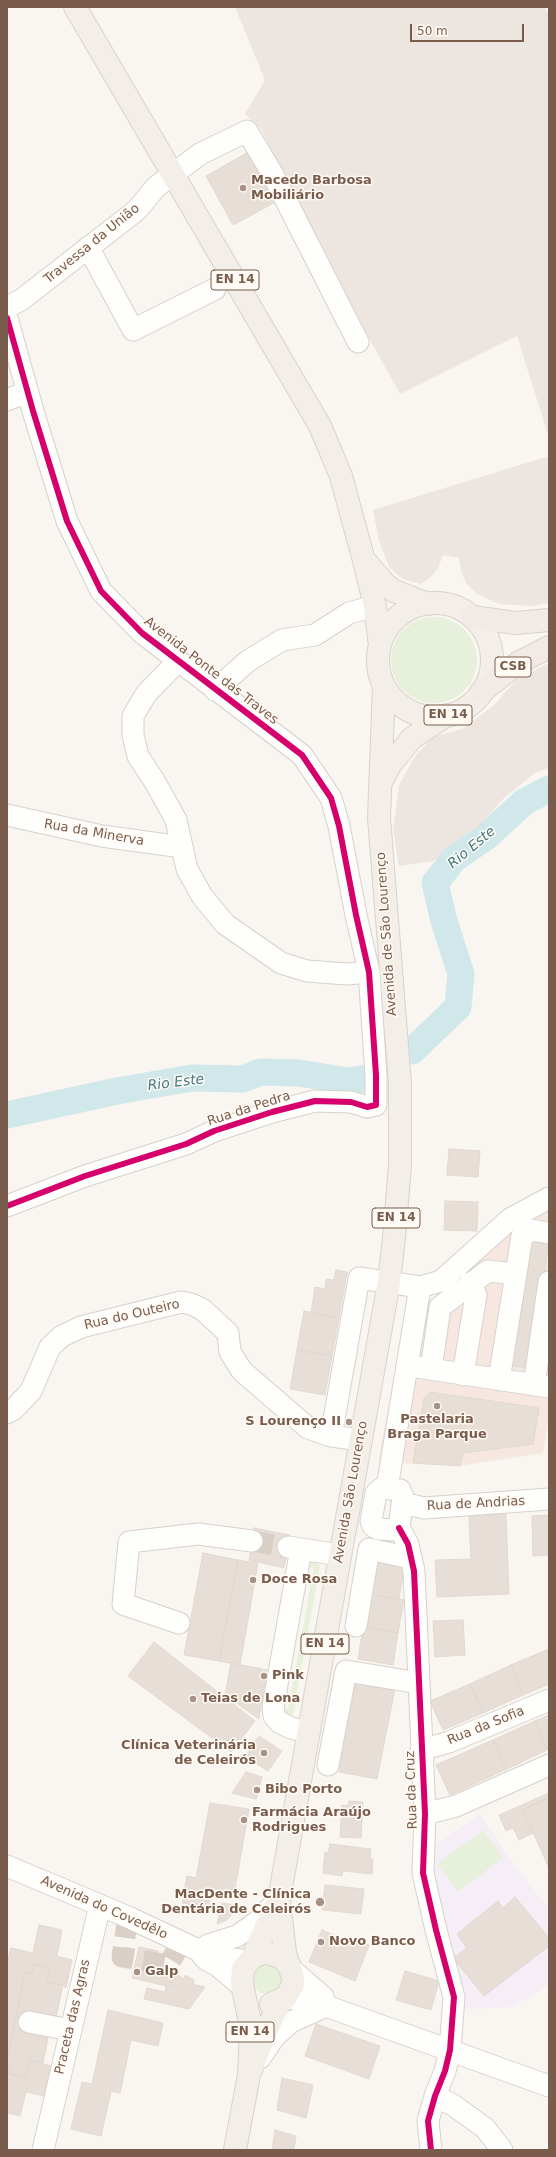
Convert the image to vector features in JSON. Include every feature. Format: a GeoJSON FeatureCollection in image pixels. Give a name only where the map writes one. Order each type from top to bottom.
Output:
{"type":"FeatureCollection","features":[{"type":"Feature","properties":{"kind":"highway"},"geometry":{"type":"LineString","coordinates":[[472,617],[516,623],[549,620]]}},
{"type":"Feature","properties":{"kind":"highway","name":"CSB"},"geometry":{"type":"LineString","coordinates":[[481,692],[518,663],[549,647]]}},
{"type":"Feature","properties":{"kind":"main road","name":"EN 14"},"geometry":{"type":"LineString","coordinates":[[75,7],[173,176]]}},
{"type":"Feature","properties":{"kind":"main road","name":"Avenida de São Lourenço"},"geometry":{"type":"LineString","coordinates":[[173,176],[320,426],[332,451],[341,476],[364,556],[375,606],[380,645],[378,661],[384,686],[379,818],[390,984],[400,1084]]}},
{"type":"Feature","properties":{"kind":"main road","name":"Avenida de São Lourenço"},"geometry":{"type":"LineString","coordinates":[[364,556],[374,572],[394,591],[428,604]]}},
{"type":"Feature","properties":{"kind":"main road","name":"Avenida de São Lourenço"},"geometry":{"type":"LineString","coordinates":[[380,645],[390,625],[399,615],[410,608],[440,603],[457,607],[472,617],[484,630],[490,647],[492,665],[487,682],[481,692],[464,709],[447,715],[412,738],[390,764],[380,784]]}},
{"type":"Feature","properties":{"kind":"main road","name":"Avenida de São Lourenço"},"geometry":{"type":"LineString","coordinates":[[384,686],[400,705],[411,712],[429,716],[447,715]]}},
{"type":"Feature","properties":{"kind":"main road","name":"Avenida São Lourenço"},"geometry":{"type":"LineString","coordinates":[[279,1899],[389,1282],[399,1190],[400,1084]]}},
{"type":"Feature","properties":{"kind":"main road","name":"EN 14"},"geometry":{"type":"LineString","coordinates":[[235,2150],[249,2075],[251,2027],[241,1976],[279,1899]]}},
{"type":"Feature","properties":{"kind":"main road","name":"EN 14"},"geometry":{"type":"LineString","coordinates":[[249,2075],[266,2031],[293,1985],[291,1968],[282,1937],[279,1899]]}},
{"type":"Feature","properties":{"kind":"main road"},"geometry":{"type":"LineString","coordinates":[[250,1960],[260,1954],[276,1954],[291,1968]]}},
{"type":"Feature","properties":{"kind":"main road","name":"EN 14"},"geometry":{"type":"LineString","coordinates":[[243,1989],[249,1998],[263,2004],[271,2004],[285,1998]]}},
{"type":"Feature","properties":{"kind":"street","name":"Travessa da União"},"geometry":{"type":"LineString","coordinates":[[7,307],[21,300],[137,210],[156,187],[173,176],[200,154],[247,131],[272,173],[358,342]]}},
{"type":"Feature","properties":{"kind":"street"},"geometry":{"type":"LineString","coordinates":[[88,247],[133,330],[215,289]]}},
{"type":"Feature","properties":{"kind":"street","name":"Avenida Ponte das Traves"},"geometry":{"type":"LineString","coordinates":[[7,318],[27,392],[67,521],[101,591],[142,633],[302,755],[330,798],[339,826],[356,915],[369,972]]}},
{"type":"Feature","properties":{"kind":"street"},"geometry":{"type":"LineString","coordinates":[[7,400],[27,392]]}},
{"type":"Feature","properties":{"kind":"street"},"geometry":{"type":"LineString","coordinates":[[215,690],[248,661],[282,640],[315,635],[349,613],[375,606]]}},
{"type":"Feature","properties":{"kind":"street"},"geometry":{"type":"LineString","coordinates":[[178,661],[146,694],[133,716],[133,735],[138,756],[155,782],[176,820],[187,869],[202,896],[225,924],[281,963],[307,971],[346,974],[369,972],[390,984]]}},
{"type":"Feature","properties":{"kind":"street","name":"Rua da Minerva"},"geometry":{"type":"LineString","coordinates":[[7,815],[102,836],[182,847]]}},
{"type":"Feature","properties":{"kind":"street","name":"Rua da Pedra"},"geometry":{"type":"LineString","coordinates":[[7,1206],[85,1176],[186,1144],[214,1131],[272,1112],[315,1101],[351,1102],[367,1107],[376,1104],[376,1075],[369,972]]}},
{"type":"Feature","properties":{"kind":"street"},"geometry":{"type":"LineString","coordinates":[[331,1436],[359,1278],[420,1287],[440,1281],[510,1219],[549,1198]]}},
{"type":"Feature","properties":{"kind":"street"},"geometry":{"type":"LineString","coordinates":[[499,1380],[522,1236],[532,1230],[549,1233]]}},
{"type":"Feature","properties":{"kind":"street"},"geometry":{"type":"LineString","coordinates":[[430,1369],[440,1306],[488,1271],[515,1274]]}},
{"type":"Feature","properties":{"kind":"street"},"geometry":{"type":"LineString","coordinates":[[408,1366],[542,1386],[549,1282]]}},
{"type":"Feature","properties":{"kind":"street"},"geometry":{"type":"LineString","coordinates":[[463,1375],[476,1295],[470,1283]]}},
{"type":"Feature","properties":{"kind":"street"},"geometry":{"type":"LineString","coordinates":[[387,1488],[420,1287]]}},
{"type":"Feature","properties":{"kind":"street","name":"Rua do Outeiro"},"geometry":{"type":"LineString","coordinates":[[7,1413],[14,1409],[31,1391],[50,1347],[62,1336],[81,1327],[181,1302],[191,1304],[202,1309],[228,1333],[230,1352],[233,1360],[248,1379],[308,1428],[331,1436],[361,1440]]}},
{"type":"Feature","properties":{"kind":"street"},"geometry":{"type":"LineString","coordinates":[[382,1488],[400,1490],[404,1497],[403,1502],[399,1528],[389,1530],[378,1529],[373,1526],[371,1521],[376,1493],[382,1488]]}},
{"type":"Feature","properties":{"kind":"street","name":"Rua de Andrias"},"geometry":{"type":"LineString","coordinates":[[403,1502],[424,1508],[549,1499]]}},
{"type":"Feature","properties":{"kind":"street"},"geometry":{"type":"LineString","coordinates":[[350,1502],[373,1508]]}},
{"type":"Feature","properties":{"kind":"street","name":"Rua da Cruz"},"geometry":{"type":"LineString","coordinates":[[399,1528],[408,1544],[414,1571],[425,1814],[423,1873],[436,1930],[454,1997],[450,2050],[445,2071],[435,2096],[428,2121],[431,2150]]}},
{"type":"Feature","properties":{"kind":"street"},"geometry":{"type":"LineString","coordinates":[[179,1623],[123,1604],[129,1542],[198,1534],[252,1541]]}},
{"type":"Feature","properties":{"kind":"street"},"geometry":{"type":"LineString","coordinates":[[309,1732],[291,1728],[279,1722],[274,1716],[273,1707],[294,1548],[340,1555]]}},
{"type":"Feature","properties":{"kind":"street"},"geometry":{"type":"LineString","coordinates":[[356,1626],[369,1549],[411,1558]]}},
{"type":"Feature","properties":{"kind":"street"},"geometry":{"type":"LineString","coordinates":[[328,1765],[346,1671],[419,1683]]}},
{"type":"Feature","properties":{"kind":"street","name":"Rua da Sofia"},"geometry":{"type":"LineString","coordinates":[[421,1750],[449,1742],[549,1700]]}},
{"type":"Feature","properties":{"kind":"street"},"geometry":{"type":"LineString","coordinates":[[425,1814],[456,1806],[549,1765]]}},
{"type":"Feature","properties":{"kind":"street","name":"Avenida do Covedêlo"},"geometry":{"type":"LineString","coordinates":[[7,1866],[100,1905],[200,1951]]}},
{"type":"Feature","properties":{"kind":"street"},"geometry":{"type":"LineString","coordinates":[[200,1951],[208,1945],[237,1936],[257,1922],[279,1899]]}},
{"type":"Feature","properties":{"kind":"street","name":"Praceta das Agras"},"geometry":{"type":"LineString","coordinates":[[43,2150],[100,1905]]}},
{"type":"Feature","properties":{"kind":"street"},"geometry":{"type":"LineString","coordinates":[[200,1951],[218,1957],[250,1960]]}},
{"type":"Feature","properties":{"kind":"street"},"geometry":{"type":"LineString","coordinates":[[200,1951],[207,1960],[218,1966],[243,1989]]}},
{"type":"Feature","properties":{"kind":"street"},"geometry":{"type":"LineString","coordinates":[[291,1968],[323,1997],[326,2006]]}},
{"type":"Feature","properties":{"kind":"street"},"geometry":{"type":"LineString","coordinates":[[285,1998],[326,2006],[549,2086]]}},
{"type":"Feature","properties":{"kind":"street"},"geometry":{"type":"LineString","coordinates":[[249,2075],[281,2030],[302,2016],[326,2006]]}},
{"type":"Feature","properties":{"kind":"street"},"geometry":{"type":"LineString","coordinates":[[29,2022],[70,2030]]}},
{"type":"Feature","properties":{"kind":"street"},"geometry":{"type":"LineString","coordinates":[[435,2096],[453,2105],[485,2128],[502,2150]]}},
{"type":"Feature","properties":{"kind":"shaded area"},"geometry":{"type":"Polygon","coordinates":[[[235,7],[544,7],[549,14],[549,438],[517,336],[400,394],[333,273],[261,129],[245,114],[265,80],[235,7]]]}},
{"type":"Feature","properties":{"kind":"shaded area"},"geometry":{"type":"Polygon","coordinates":[[[549,456],[549,603],[531,606],[500,604],[478,595],[466,583],[461,570],[459,558],[443,555],[438,568],[431,577],[421,584],[402,579],[389,567],[379,541],[373,510],[549,456]]]}},
{"type":"Feature","properties":{"kind":"shaded area"},"geometry":{"type":"Polygon","coordinates":[[[549,663],[549,768],[535,773],[505,797],[469,838],[433,861],[399,866],[393,830],[399,785],[415,756],[433,737],[462,729],[494,705],[516,680],[549,663]]]}},
{"type":"Feature","properties":{"kind":"shaded area"},"geometry":{"type":"Polygon","coordinates":[[[548,1210],[549,1419],[543,1453],[460,1466],[378,1462],[408,1303],[436,1300],[513,1230],[548,1210]]]}},
{"type":"Feature","properties":{"kind":"shaded area"},"geometry":{"type":"Polygon","coordinates":[[[481,1815],[511,1860],[549,1909],[549,1984],[513,2007],[461,2009],[430,1878],[433,1845],[481,1815]]]}},
{"type":"Feature","properties":{"kind":"green space"},"geometry":{"type":"Polygon","coordinates":[[[426,617],[442,617],[451,620],[465,629],[474,643],[477,652],[477,668],[474,677],[465,691],[451,700],[442,703],[426,703],[410,696],[403,691],[398,684],[391,668],[391,652],[398,636],[403,629],[410,624],[426,617]]]}},
{"type":"Feature","properties":{"kind":"green space"},"geometry":{"type":"Polygon","coordinates":[[[309,1559],[317,1562],[320,1566],[293,1714],[286,1716],[278,1707],[288,1709],[314,1568],[305,1566],[309,1559]]]}},
{"type":"Feature","properties":{"kind":"green space"},"geometry":{"type":"Polygon","coordinates":[[[483,1830],[503,1858],[458,1892],[437,1864],[483,1830]]]}},
{"type":"Feature","properties":{"kind":"green space"},"geometry":{"type":"Polygon","coordinates":[[[267,1964],[278,1968],[282,1979],[278,1990],[267,1994],[256,1990],[252,1979],[256,1968],[267,1964]]]}},
{"type":"Feature","properties":{"kind":"building","name":"Macedo Barbosa Mobiliário"},"geometry":{"type":"Polygon","coordinates":[[[252,150],[279,200],[233,225],[206,176],[252,150]]]}},
{"type":"Feature","properties":{"kind":"building"},"geometry":{"type":"Polygon","coordinates":[[[449,1149],[480,1151],[478,1177],[447,1175],[449,1149]]]}},
{"type":"Feature","properties":{"kind":"building"},"geometry":{"type":"Polygon","coordinates":[[[445,1201],[478,1202],[477,1231],[444,1230],[445,1201]]]}},
{"type":"Feature","properties":{"kind":"building"},"geometry":{"type":"Polygon","coordinates":[[[529,1238],[549,1240],[531,1369],[509,1365],[529,1238]]]}},
{"type":"Feature","properties":{"kind":"building"},"geometry":{"type":"Polygon","coordinates":[[[336,1270],[347,1272],[339,1318],[311,1313],[315,1287],[325,1289],[326,1279],[334,1280],[336,1270]]]}},
{"type":"Feature","properties":{"kind":"building"},"geometry":{"type":"Polygon","coordinates":[[[304,1311],[339,1318],[332,1356],[297,1350],[304,1311]]]}},
{"type":"Feature","properties":{"kind":"building"},"geometry":{"type":"Polygon","coordinates":[[[297,1350],[332,1356],[325,1395],[290,1389],[297,1350]]]}},
{"type":"Feature","properties":{"kind":"building"},"geometry":{"type":"Polygon","coordinates":[[[430,1392],[539,1408],[533,1444],[463,1453],[460,1466],[413,1463],[424,1398],[430,1392]]]}},
{"type":"Feature","properties":{"kind":"building"},"geometry":{"type":"Polygon","coordinates":[[[506,1514],[509,1594],[437,1597],[435,1560],[471,1559],[469,1516],[506,1514]]]}},
{"type":"Feature","properties":{"kind":"building"},"geometry":{"type":"Polygon","coordinates":[[[549,1515],[549,1555],[533,1556],[532,1516],[549,1515]]]}},
{"type":"Feature","properties":{"kind":"building"},"geometry":{"type":"Polygon","coordinates":[[[254,1528],[290,1535],[284,1568],[249,1560],[254,1528]]]}},
{"type":"Feature","properties":{"kind":"building"},"geometry":{"type":"Polygon","coordinates":[[[203,1553],[238,1560],[219,1661],[184,1655],[203,1553]]]}},
{"type":"Feature","properties":{"kind":"building"},"geometry":{"type":"Polygon","coordinates":[[[375,1558],[405,1563],[399,1599],[369,1594],[375,1558]]]}},
{"type":"Feature","properties":{"kind":"building"},"geometry":{"type":"Polygon","coordinates":[[[238,1560],[258,1563],[240,1665],[219,1661],[238,1560]]]}},
{"type":"Feature","properties":{"kind":"building"},"geometry":{"type":"Polygon","coordinates":[[[369,1594],[404,1600],[398,1633],[363,1627],[369,1594]]]}},
{"type":"Feature","properties":{"kind":"building"},"geometry":{"type":"Polygon","coordinates":[[[463,1620],[465,1655],[435,1657],[433,1621],[463,1620]]]}},
{"type":"Feature","properties":{"kind":"building"},"geometry":{"type":"Polygon","coordinates":[[[363,1627],[398,1633],[393,1665],[358,1659],[363,1627]]]}},
{"type":"Feature","properties":{"kind":"building","name":"Teias de Lona"},"geometry":{"type":"Polygon","coordinates":[[[154,1642],[255,1721],[231,1752],[128,1676],[154,1642]]]}},
{"type":"Feature","properties":{"kind":"building"},"geometry":{"type":"Polygon","coordinates":[[[549,1649],[549,1684],[523,1695],[511,1665],[549,1649]]]}},
{"type":"Feature","properties":{"kind":"building"},"geometry":{"type":"Polygon","coordinates":[[[231,1663],[267,1670],[259,1719],[225,1695],[231,1663]]]}},
{"type":"Feature","properties":{"kind":"building"},"geometry":{"type":"Polygon","coordinates":[[[511,1665],[523,1695],[483,1713],[470,1684],[511,1665]]]}},
{"type":"Feature","properties":{"kind":"building"},"geometry":{"type":"Polygon","coordinates":[[[357,1676],[396,1684],[377,1779],[339,1772],[357,1676]]]}},
{"type":"Feature","properties":{"kind":"building"},"geometry":{"type":"Polygon","coordinates":[[[470,1684],[483,1713],[443,1730],[430,1701],[470,1684]]]}},
{"type":"Feature","properties":{"kind":"building"},"geometry":{"type":"Polygon","coordinates":[[[549,1715],[549,1749],[547,1750],[535,1721],[549,1715]]]}},
{"type":"Feature","properties":{"kind":"building"},"geometry":{"type":"Polygon","coordinates":[[[535,1721],[547,1750],[507,1769],[493,1740],[535,1721]]]}},
{"type":"Feature","properties":{"kind":"building","name":"Clínica Veterinária de Celeirós"},"geometry":{"type":"Polygon","coordinates":[[[259,1736],[282,1751],[268,1771],[245,1756],[259,1736]]]}},
{"type":"Feature","properties":{"kind":"building"},"geometry":{"type":"Polygon","coordinates":[[[493,1740],[507,1769],[450,1795],[436,1765],[493,1740]]]}},
{"type":"Feature","properties":{"kind":"building"},"geometry":{"type":"Polygon","coordinates":[[[246,1772],[262,1777],[256,1799],[232,1793],[246,1772]]]}},
{"type":"Feature","properties":{"kind":"building"},"geometry":{"type":"Polygon","coordinates":[[[549,1793],[549,1806],[546,1799],[523,1810],[533,1833],[519,1840],[513,1828],[506,1831],[499,1815],[549,1793]]]}},
{"type":"Feature","properties":{"kind":"building"},"geometry":{"type":"Polygon","coordinates":[[[546,1799],[549,1806],[549,1868],[523,1810],[546,1799]]]}},
{"type":"Feature","properties":{"kind":"building"},"geometry":{"type":"Polygon","coordinates":[[[349,1801],[363,1802],[361,1838],[340,1837],[342,1805],[348,1806],[349,1801]]]}},
{"type":"Feature","properties":{"kind":"building"},"geometry":{"type":"Polygon","coordinates":[[[210,1803],[249,1809],[234,1894],[226,1893],[225,1898],[210,1895],[208,1908],[182,1903],[187,1876],[196,1878],[210,1803]]]}},
{"type":"Feature","properties":{"kind":"building"},"geometry":{"type":"Polygon","coordinates":[[[330,1844],[371,1849],[370,1858],[373,1859],[372,1874],[343,1871],[342,1876],[323,1873],[325,1852],[328,1853],[330,1844]]]}},
{"type":"Feature","properties":{"kind":"building"},"geometry":{"type":"Polygon","coordinates":[[[325,1885],[364,1889],[361,1914],[322,1910],[325,1885]]]}},
{"type":"Feature","properties":{"kind":"building"},"geometry":{"type":"Polygon","coordinates":[[[515,1897],[549,1938],[549,1946],[484,1996],[453,1958],[467,1948],[457,1934],[498,1901],[503,1908],[515,1897]]]}},
{"type":"Feature","properties":{"kind":"building"},"geometry":{"type":"Polygon","coordinates":[[[222,1903],[234,1905],[232,1914],[227,1920],[217,1924],[222,1903]]]}},
{"type":"Feature","properties":{"kind":"building"},"geometry":{"type":"Polygon","coordinates":[[[39,1925],[62,1930],[57,1956],[72,1960],[66,1988],[63,1985],[47,1982],[50,1968],[34,1964],[32,1973],[25,1972],[7,2061],[7,1963],[11,1948],[33,1953],[39,1925]]]}},
{"type":"Feature","properties":{"kind":"building"},"geometry":{"type":"Polygon","coordinates":[[[322,1930],[355,1944],[357,1940],[369,1945],[355,1981],[309,1962],[322,1930]]]}},
{"type":"Feature","properties":{"kind":"building"},"geometry":{"type":"Polygon","coordinates":[[[139,1947],[158,1951],[154,1968],[174,1973],[171,1987],[132,1978],[139,1947]]]}},
{"type":"Feature","properties":{"kind":"building"},"geometry":{"type":"Polygon","coordinates":[[[34,1964],[50,1968],[47,1982],[63,1985],[56,2017],[27,2011],[22,2033],[48,2038],[43,2063],[30,2060],[26,2077],[10,2074],[11,2067],[7,2066],[7,2061],[25,1972],[32,1973],[34,1964]]]}},
{"type":"Feature","properties":{"kind":"building"},"geometry":{"type":"Polygon","coordinates":[[[405,1971],[439,1981],[431,2010],[396,2000],[405,1971]]]}},
{"type":"Feature","properties":{"kind":"building"},"geometry":{"type":"Polygon","coordinates":[[[174,1973],[184,1979],[185,1975],[194,1980],[193,1984],[205,1987],[189,2009],[144,1999],[147,1988],[165,1992],[166,1986],[171,1987],[174,1973]]]}},
{"type":"Feature","properties":{"kind":"building"},"geometry":{"type":"Polygon","coordinates":[[[108,2010],[163,2023],[158,2046],[131,2040],[120,2093],[111,2091],[101,2136],[71,2129],[82,2082],[92,2084],[108,2010]]]}},
{"type":"Feature","properties":{"kind":"building"},"geometry":{"type":"Polygon","coordinates":[[[316,2024],[380,2046],[369,2079],[305,2056],[316,2024]]]}},
{"type":"Feature","properties":{"kind":"building"},"geometry":{"type":"Polygon","coordinates":[[[30,2060],[51,2066],[44,2096],[26,2092],[20,2116],[7,2113],[7,2066],[11,2067],[10,2074],[26,2077],[30,2060]]]}},
{"type":"Feature","properties":{"kind":"building"},"geometry":{"type":"Polygon","coordinates":[[[282,2078],[313,2085],[306,2118],[277,2110],[282,2078]]]}},
{"type":"Feature","properties":{"kind":"building"},"geometry":{"type":"Polygon","coordinates":[[[275,2130],[296,2136],[294,2150],[272,2150],[275,2130]]]}},
{"type":"Feature","properties":{"kind":"waterway","name":"Rio Este"},"geometry":{"type":"LineString","coordinates":[[412,1051],[458,1007],[461,974],[444,921],[435,883],[454,859],[486,837],[524,802],[549,789]]}},
{"type":"Feature","properties":{"kind":"waterway","name":"Rio Este"},"geometry":{"type":"LineString","coordinates":[[7,1115],[117,1091],[192,1078],[242,1079],[261,1072],[299,1073],[348,1081],[370,1078]]}},
{"type":"Feature","properties":{"kind":"tunnel"},"geometry":{"type":"LineString","coordinates":[[252,1541],[287,1547]]}},
{"type":"Feature","properties":{"kind":"tunnel"},"geometry":{"type":"LineString","coordinates":[[128,1917],[122,1957],[168,1965],[182,1942]]}},
{"type":"Feature","properties":{"kind":"cycle path"},"geometry":{"type":"LineString","coordinates":[[7,318],[33,411],[67,521],[101,591],[142,633],[302,755],[331,798],[339,826],[356,915],[369,972],[376,1075],[376,1105],[367,1107],[351,1102],[315,1101],[272,1112],[214,1131],[186,1144],[85,1176],[7,1206]]}},
{"type":"Feature","properties":{"kind":"cycle path"},"geometry":{"type":"LineString","coordinates":[[399,1528],[408,1544],[414,1571],[425,1814],[423,1873],[436,1930],[454,1997],[450,2050],[445,2071],[435,2096],[428,2121],[431,2150]]}},
{"type":"Feature","properties":{"kind":"place","name":"Macedo Barbosa Mobiliário"},"geometry":{"type":"Point","coordinates":[243,188]}},
{"type":"Feature","properties":{"kind":"place","name":"Pastelaria Braga Parque"},"geometry":{"type":"Point","coordinates":[437,1406]}},
{"type":"Feature","properties":{"kind":"place","name":"S Lourenço II"},"geometry":{"type":"Point","coordinates":[349,1422]}},
{"type":"Feature","properties":{"kind":"place","name":"Doce Rosa"},"geometry":{"type":"Point","coordinates":[253,1580]}},
{"type":"Feature","properties":{"kind":"place","name":"Pink"},"geometry":{"type":"Point","coordinates":[264,1676]}},
{"type":"Feature","properties":{"kind":"place","name":"Teias de Lona"},"geometry":{"type":"Point","coordinates":[193,1699]}},
{"type":"Feature","properties":{"kind":"place","name":"Clínica Veterinária de Celeirós"},"geometry":{"type":"Point","coordinates":[264,1753]}},
{"type":"Feature","properties":{"kind":"place","name":"Bibo Porto"},"geometry":{"type":"Point","coordinates":[257,1790]}},
{"type":"Feature","properties":{"kind":"place","name":"Farmácia Araújo Rodrigues"},"geometry":{"type":"Point","coordinates":[244,1820]}},
{"type":"Feature","properties":{"kind":"place","name":"MacDente - Clínica Dentária de Celeirós"},"geometry":{"type":"Point","coordinates":[320,1902]}},
{"type":"Feature","properties":{"kind":"place","name":"Novo Banco"},"geometry":{"type":"Point","coordinates":[321,1942]}},
{"type":"Feature","properties":{"kind":"place","name":"Galp"},"geometry":{"type":"Point","coordinates":[137,1972]}}]}
